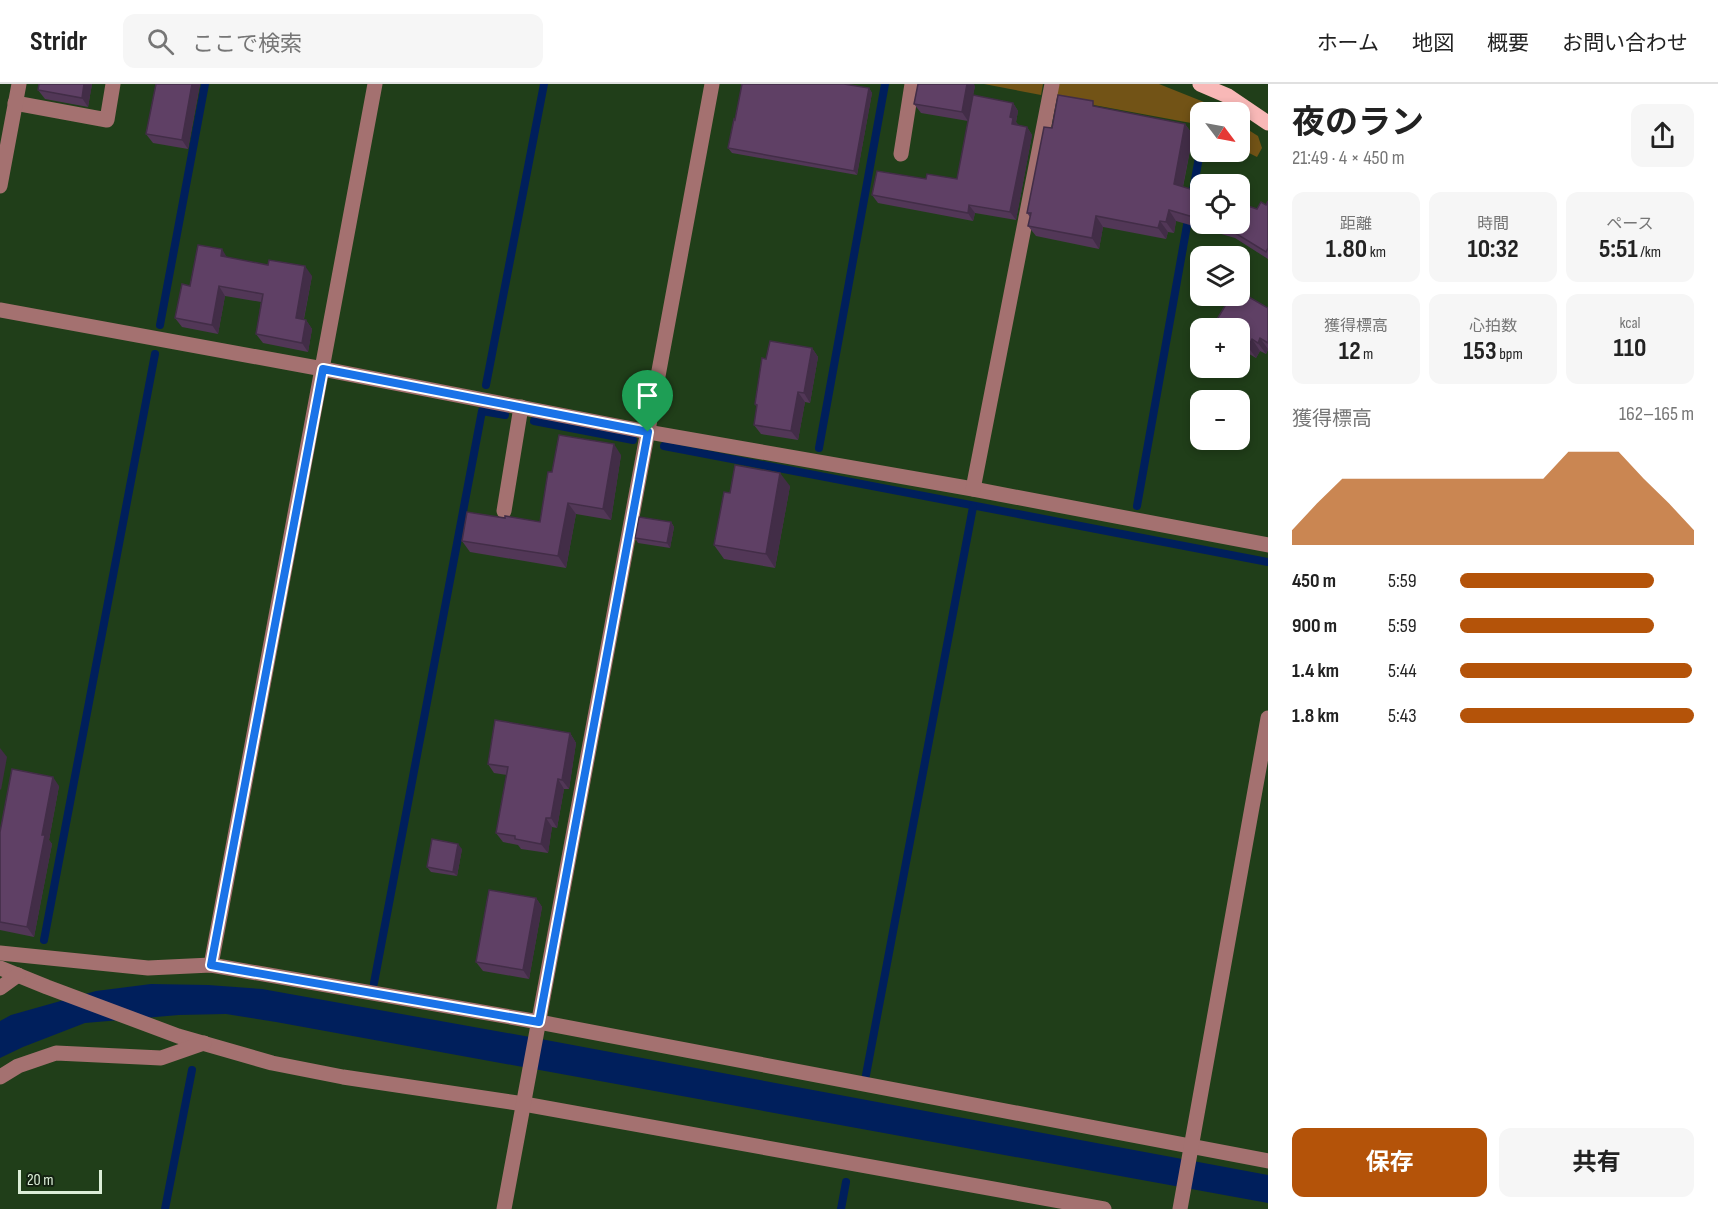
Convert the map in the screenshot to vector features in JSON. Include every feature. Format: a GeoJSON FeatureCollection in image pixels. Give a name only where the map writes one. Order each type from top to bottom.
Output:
{"type":"FeatureCollection","features":[{"type":"Feature","properties":{"kind":"main road"},"geometry":{"type":"LineString","coordinates":[[1200,84],[1228,96],[1268,123]]}},
{"type":"Feature","properties":{"kind":"street"},"geometry":{"type":"LineString","coordinates":[[0,186],[19,84]]}},
{"type":"Feature","properties":{"kind":"street"},"geometry":{"type":"LineString","coordinates":[[15,103],[106,120],[113,84]]}},
{"type":"Feature","properties":{"kind":"street"},"geometry":{"type":"LineString","coordinates":[[211,965],[375,84]]}},
{"type":"Feature","properties":{"kind":"street"},"geometry":{"type":"LineString","coordinates":[[504,1209],[712,84]]}},
{"type":"Feature","properties":{"kind":"street"},"geometry":{"type":"LineString","coordinates":[[901,154],[912,84]]}},
{"type":"Feature","properties":{"kind":"street"},"geometry":{"type":"LineString","coordinates":[[973,489],[1052,84]]}},
{"type":"Feature","properties":{"kind":"street"},"geometry":{"type":"LineString","coordinates":[[0,310],[648,432],[973,489],[1268,545]]}},
{"type":"Feature","properties":{"kind":"street"},"geometry":{"type":"LineString","coordinates":[[504,511],[521,407]]}},
{"type":"Feature","properties":{"kind":"street"},"geometry":{"type":"LineString","coordinates":[[1181,1205],[1268,718]]}},
{"type":"Feature","properties":{"kind":"street"},"geometry":{"type":"LineString","coordinates":[[0,953],[148,968],[211,965],[1190,1149],[1268,1161]]}},
{"type":"Feature","properties":{"kind":"street"},"geometry":{"type":"LineString","coordinates":[[0,968],[178,1036],[272,1063],[343,1077],[524,1104],[1104,1209]]}},
{"type":"Feature","properties":{"kind":"street"},"geometry":{"type":"LineString","coordinates":[[0,988],[18,975]]}},
{"type":"Feature","properties":{"kind":"street"},"geometry":{"type":"LineString","coordinates":[[0,1077],[18,1066],[57,1053],[161,1058],[204,1043]]}},
{"type":"Feature","properties":{"kind":"shaded area"},"geometry":{"type":"Polygon","coordinates":[[[984,84],[1043,84],[1041,95],[984,84]]]}},
{"type":"Feature","properties":{"kind":"shaded area"},"geometry":{"type":"Polygon","coordinates":[[[1058,84],[1159,84],[1204,102],[1190,102],[1190,123],[1056,98],[1058,84]]]}},
{"type":"Feature","properties":{"kind":"shaded area"},"geometry":{"type":"Polygon","coordinates":[[[1250,131],[1258,136],[1262,148],[1257,157],[1250,154],[1250,131]]]}},
{"type":"Feature","properties":{"kind":"water"},"geometry":{"type":"Polygon","coordinates":[[[151,984],[262,989],[1268,1175],[1268,1203],[226,1014],[179,1015],[85,1023],[0,1058],[0,1021],[11,1015],[96,991],[151,984]]]}},
{"type":"Feature","properties":{"kind":"building"},"geometry":{"type":"Polygon","coordinates":[[[39,84],[84,84],[82,98],[38,90],[39,84]]]}},
{"type":"Feature","properties":{"kind":"building"},"geometry":{"type":"Polygon","coordinates":[[[156,84],[192,84],[182,140],[146,134],[156,84]]]}},
{"type":"Feature","properties":{"kind":"building"},"geometry":{"type":"Polygon","coordinates":[[[742,84],[844,84],[869,88],[854,171],[728,148],[742,84]]]}},
{"type":"Feature","properties":{"kind":"building"},"geometry":{"type":"Polygon","coordinates":[[[918,84],[967,84],[962,112],[914,104],[918,84]]]}},
{"type":"Feature","properties":{"kind":"building"},"geometry":{"type":"Polygon","coordinates":[[[973,95],[1013,103],[1010,117],[1013,118],[1012,124],[1027,127],[1010,212],[969,205],[968,213],[872,195],[877,171],[926,179],[927,174],[957,179],[973,95]]]}},
{"type":"Feature","properties":{"kind":"building"},"geometry":{"type":"Polygon","coordinates":[[[1058,95],[1093,101],[1093,106],[1185,124],[1174,184],[1190,189],[1190,216],[1169,210],[1166,222],[1160,221],[1158,228],[1096,216],[1092,238],[1028,226],[1031,213],[1027,213],[1044,127],[1052,128],[1058,95]]]}},
{"type":"Feature","properties":{"kind":"building"},"geometry":{"type":"Polygon","coordinates":[[[1268,201],[1268,248],[1266,252],[1237,234],[1250,234],[1250,207],[1257,209],[1261,202],[1266,205],[1268,201]]]}},
{"type":"Feature","properties":{"kind":"building"},"geometry":{"type":"Polygon","coordinates":[[[198,245],[222,249],[221,256],[268,265],[269,260],[305,266],[296,318],[306,320],[302,343],[256,334],[263,294],[219,286],[212,325],[175,318],[182,284],[190,286],[198,245]]]}},
{"type":"Feature","properties":{"kind":"building"},"geometry":{"type":"Polygon","coordinates":[[[1250,298],[1268,308],[1268,343],[1260,338],[1258,343],[1252,339],[1250,343],[1250,318],[1218,318],[1225,306],[1250,306],[1250,298]]]}},
{"type":"Feature","properties":{"kind":"building"},"geometry":{"type":"Polygon","coordinates":[[[770,341],[812,348],[804,393],[798,392],[791,431],[754,425],[762,358],[766,359],[770,341]]]}},
{"type":"Feature","properties":{"kind":"building"},"geometry":{"type":"Polygon","coordinates":[[[559,435],[614,444],[603,509],[568,503],[558,556],[462,541],[467,512],[540,522],[548,472],[552,472],[559,435]]]}},
{"type":"Feature","properties":{"kind":"building"},"geometry":{"type":"Polygon","coordinates":[[[735,465],[780,473],[766,554],[714,545],[724,492],[730,493],[735,465]]]}},
{"type":"Feature","properties":{"kind":"building"},"geometry":{"type":"Polygon","coordinates":[[[639,517],[671,522],[667,543],[635,538],[639,517]]]}},
{"type":"Feature","properties":{"kind":"building"},"geometry":{"type":"Polygon","coordinates":[[[495,720],[570,733],[562,780],[558,779],[551,818],[546,818],[541,844],[496,833],[508,767],[488,764],[495,720]]]}},
{"type":"Feature","properties":{"kind":"building"},"geometry":{"type":"Polygon","coordinates":[[[12,769],[53,777],[42,835],[45,835],[27,927],[0,922],[0,832],[12,769]]]}},
{"type":"Feature","properties":{"kind":"building"},"geometry":{"type":"Polygon","coordinates":[[[432,839],[458,844],[453,872],[427,867],[432,839]]]}},
{"type":"Feature","properties":{"kind":"building"},"geometry":{"type":"Polygon","coordinates":[[[489,890],[536,898],[523,970],[476,962],[489,890]]]}},
{"type":"Feature","properties":{"kind":"waterway"},"geometry":{"type":"LineString","coordinates":[[160,325],[205,84]]}},
{"type":"Feature","properties":{"kind":"waterway"},"geometry":{"type":"LineString","coordinates":[[486,385],[544,84]]}},
{"type":"Feature","properties":{"kind":"waterway"},"geometry":{"type":"LineString","coordinates":[[819,448],[885,84]]}},
{"type":"Feature","properties":{"kind":"waterway"},"geometry":{"type":"LineString","coordinates":[[1196,174],[1198,162]]}},
{"type":"Feature","properties":{"kind":"waterway"},"geometry":{"type":"LineString","coordinates":[[1137,506],[1189,214]]}},
{"type":"Feature","properties":{"kind":"waterway"},"geometry":{"type":"LineString","coordinates":[[44,940],[155,354]]}},
{"type":"Feature","properties":{"kind":"waterway"},"geometry":{"type":"LineString","coordinates":[[374,983],[482,411],[505,415]]}},
{"type":"Feature","properties":{"kind":"waterway"},"geometry":{"type":"LineString","coordinates":[[534,421],[633,440]]}},
{"type":"Feature","properties":{"kind":"waterway"},"geometry":{"type":"LineString","coordinates":[[664,446],[1268,562]]}},
{"type":"Feature","properties":{"kind":"waterway"},"geometry":{"type":"LineString","coordinates":[[866,1075],[973,507]]}},
{"type":"Feature","properties":{"kind":"waterway"},"geometry":{"type":"LineString","coordinates":[[165,1209],[192,1070]]}},
{"type":"Feature","properties":{"kind":"waterway"},"geometry":{"type":"LineString","coordinates":[[841,1209],[846,1182]]}},
{"type":"Feature","properties":{"kind":"route"},"geometry":{"type":"LineString","coordinates":[[323,369],[648,432],[539,1022],[211,965],[323,369]]}}]}
